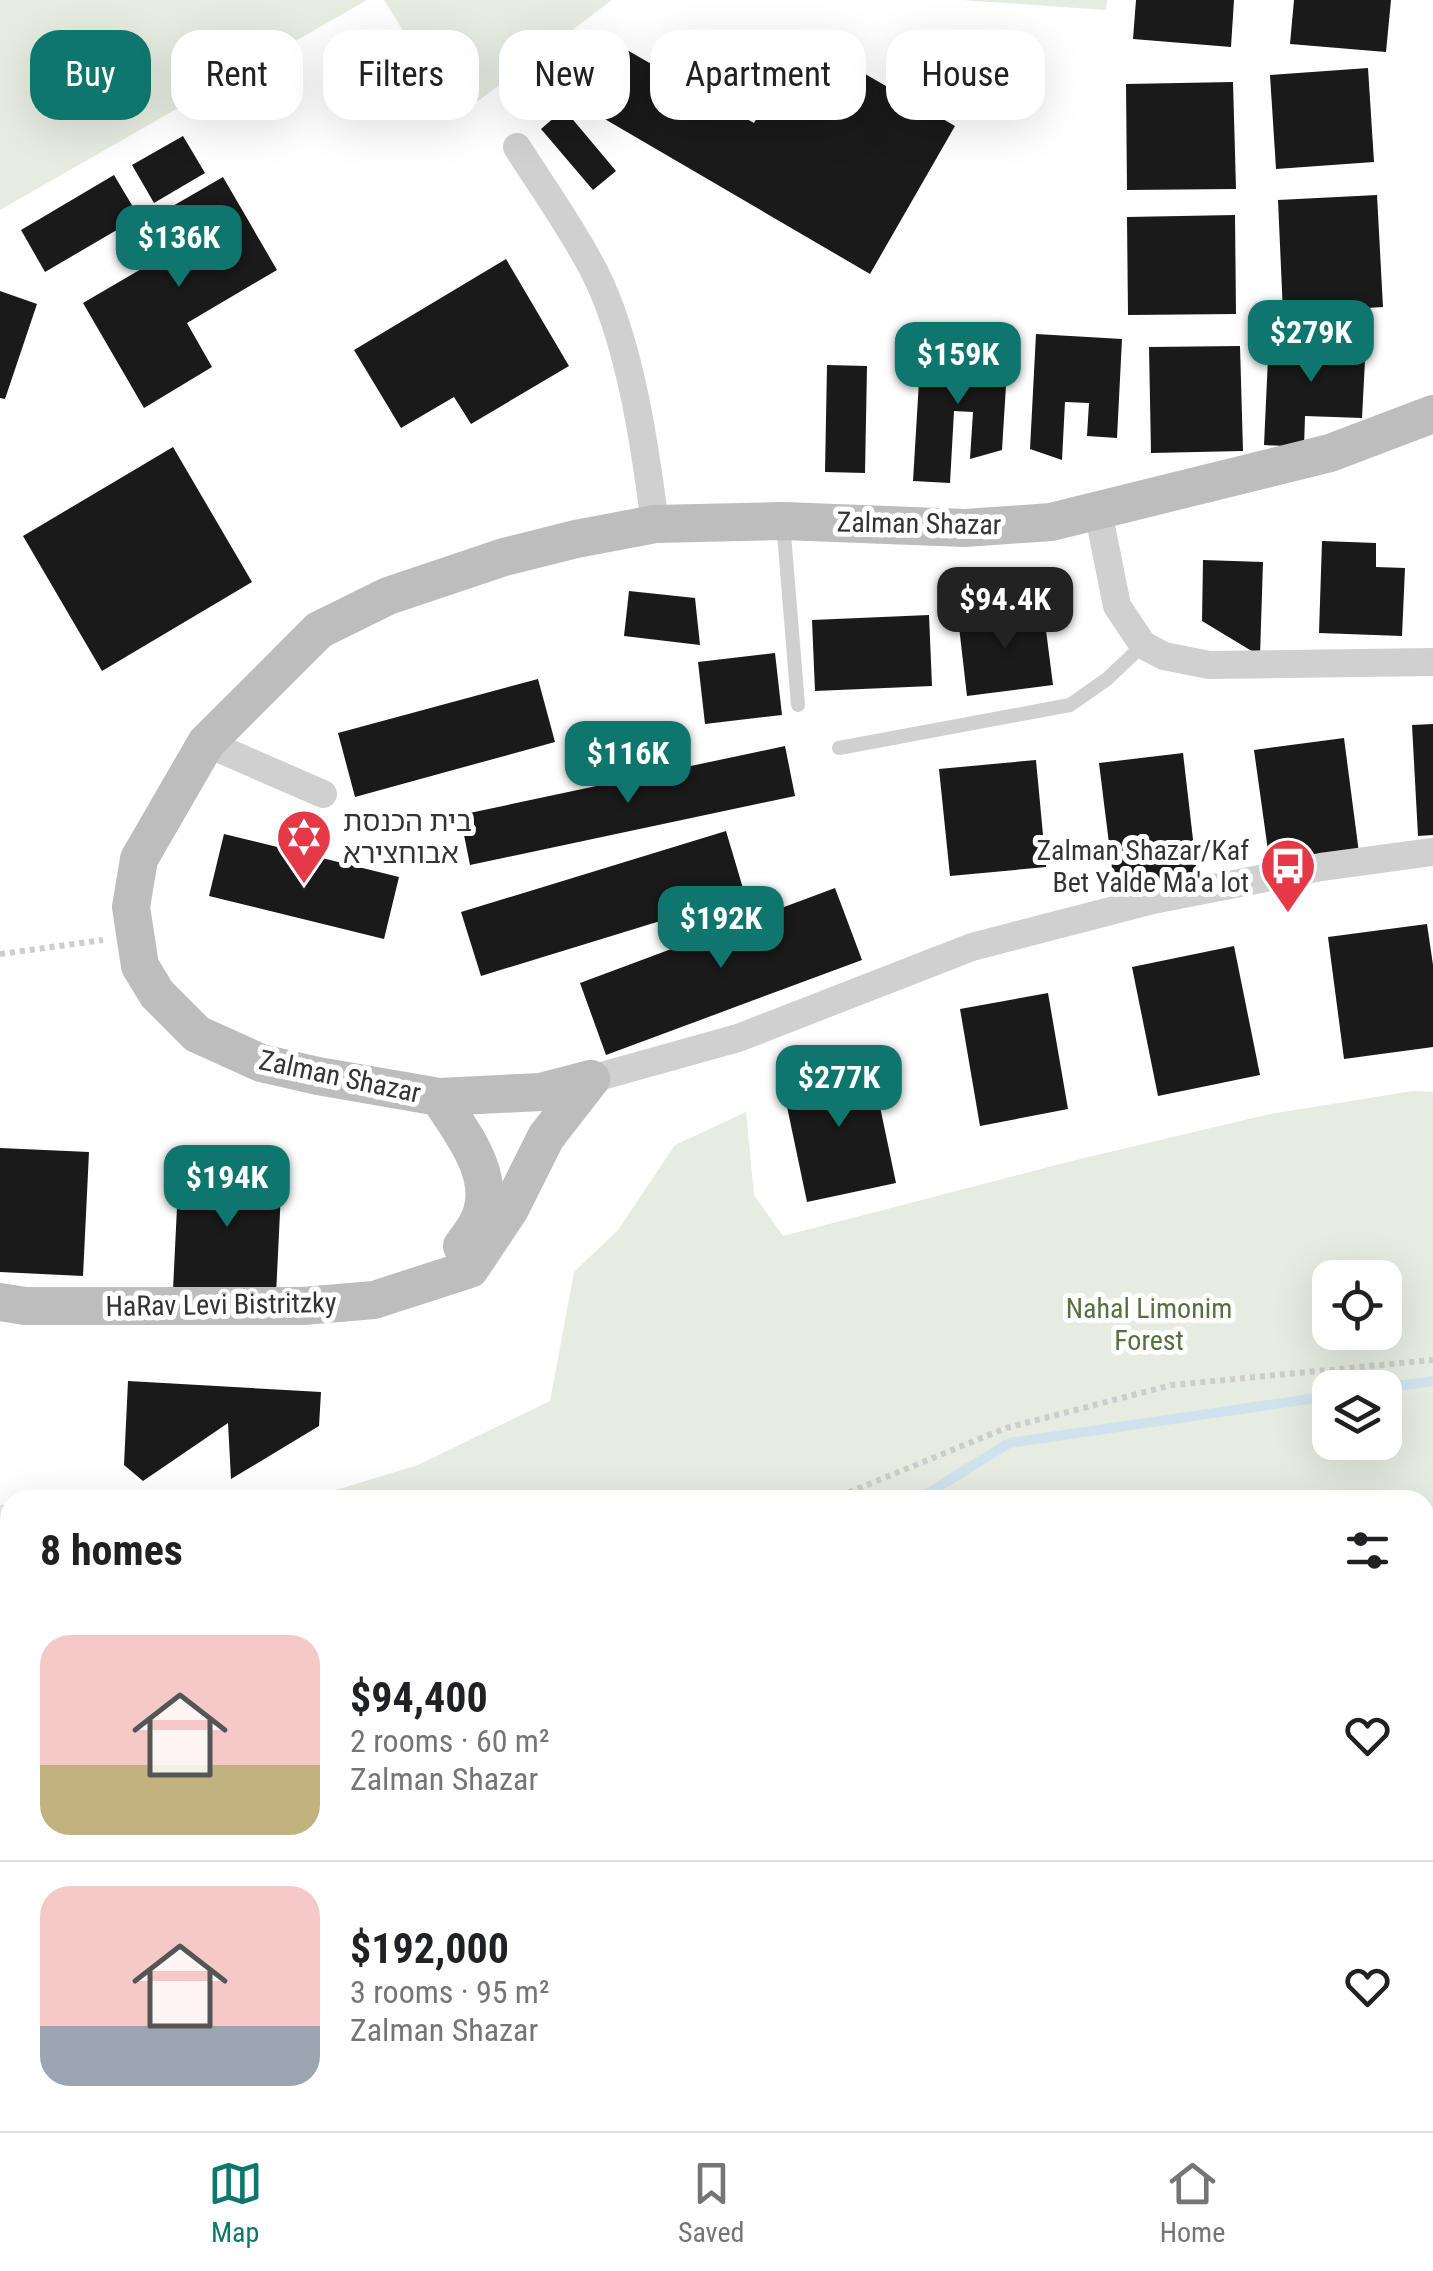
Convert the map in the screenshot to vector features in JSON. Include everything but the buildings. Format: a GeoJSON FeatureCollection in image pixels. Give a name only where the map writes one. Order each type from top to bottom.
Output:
{"type":"FeatureCollection","features":[{"type":"Feature","properties":{"kind":"street"},"geometry":{"type":"LineString","coordinates":[[517,147],[595,272],[617,329],[638,416],[655,524]]}},
{"type":"Feature","properties":{"kind":"street","name":"Zalman Shazar"},"geometry":{"type":"LineString","coordinates":[[1433,414],[1330,453],[1051,522],[965,528],[783,521],[655,524],[504,557],[388,596],[319,630],[206,742],[139,858],[131,907],[140,966],[157,994],[196,1034],[261,1062],[318,1076],[439,1096],[542,1092],[738,1038],[972,947],[1153,900],[1433,852]]}},
{"type":"Feature","properties":{"kind":"street"},"geometry":{"type":"LineString","coordinates":[[1098,511],[1117,606],[1143,645],[1164,656],[1209,664],[1433,662]]}},
{"type":"Feature","properties":{"kind":"street"},"geometry":{"type":"LineString","coordinates":[[206,742],[323,794]]}},
{"type":"Feature","properties":{"kind":"street","name":"HaRav Levi Bistritzky"},"geometry":{"type":"LineString","coordinates":[[0,1302],[25,1306],[304,1306],[374,1300],[470,1269],[510,1208],[546,1137],[591,1079]]}},
{"type":"Feature","properties":{"kind":"street"},"geometry":{"type":"LineString","coordinates":[[439,1096],[479,1162],[484,1190],[481,1217],[439,1279]]}},
{"type":"Feature","properties":{"kind":"lane"},"geometry":{"type":"LineString","coordinates":[[783,521],[798,705]]}},
{"type":"Feature","properties":{"kind":"lane"},"geometry":{"type":"LineString","coordinates":[[839,748],[1070,705],[1107,680],[1143,645]]}},
{"type":"Feature","properties":{"kind":"path"},"geometry":{"type":"LineString","coordinates":[[0,954],[135,936]]}},
{"type":"Feature","properties":{"kind":"path"},"geometry":{"type":"LineString","coordinates":[[854,1490],[1006,1428],[1172,1385],[1433,1360]]}},
{"type":"Feature","properties":{"kind":"green space"},"geometry":{"type":"Polygon","coordinates":[[[0,0],[367,0],[303,37],[303,30],[171,30],[171,112],[0,210],[0,0]]]}},
{"type":"Feature","properties":{"kind":"green space"},"geometry":{"type":"Polygon","coordinates":[[[384,0],[612,0],[572,30],[499,30],[499,85],[479,100],[479,30],[403,30],[384,0]]]}},
{"type":"Feature","properties":{"kind":"green space"},"geometry":{"type":"Polygon","coordinates":[[[961,0],[1107,0],[1106,10],[961,0]]]}},
{"type":"Feature","properties":{"kind":"green space","name":"Nahal Limonim Forest"},"geometry":{"type":"Polygon","coordinates":[[[1413,1091],[1433,1092],[1433,1490],[336,1490],[418,1465],[550,1401],[574,1272],[618,1230],[675,1145],[746,1112],[754,1195],[783,1236],[1270,1114],[1413,1091]]]}},
{"type":"Feature","properties":{"kind":"waterway"},"geometry":{"type":"LineString","coordinates":[[1402,1385],[1433,1381]]}},
{"type":"Feature","properties":{"kind":"waterway"},"geometry":{"type":"LineString","coordinates":[[933,1490],[1009,1443],[1312,1399]]}},
{"type":"Feature","properties":{"kind":"place","name":"בית הכנסת אבוחצירא"},"geometry":{"type":"Point","coordinates":[304,886]}},
{"type":"Feature","properties":{"kind":"place","name":"Zalman Shazar/Kaf Bet Yalde Ma'a lot"},"geometry":{"type":"Point","coordinates":[1288,915]}}]}
